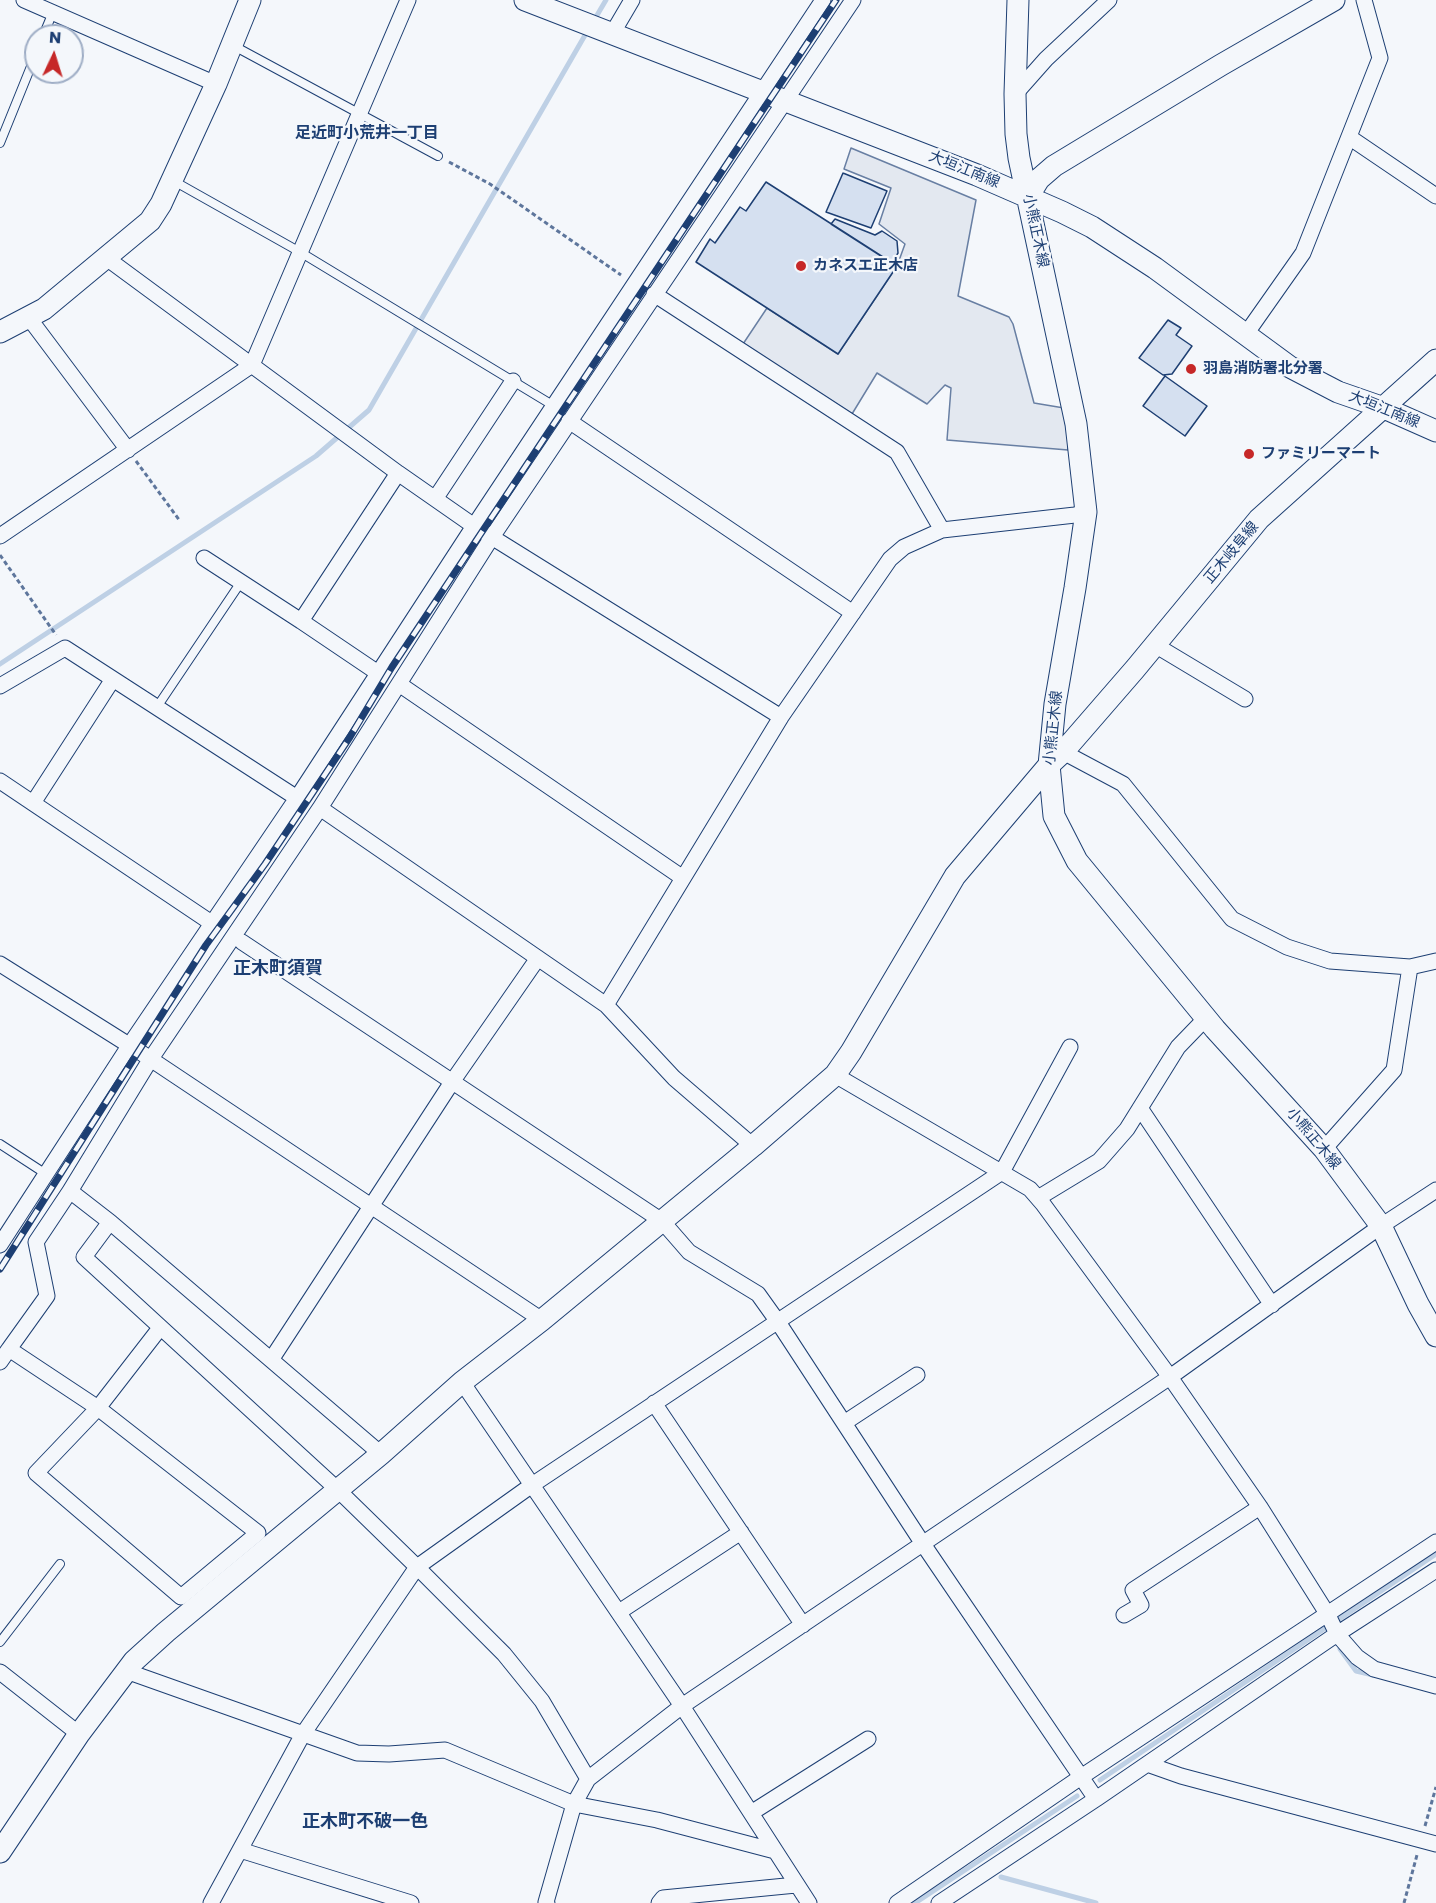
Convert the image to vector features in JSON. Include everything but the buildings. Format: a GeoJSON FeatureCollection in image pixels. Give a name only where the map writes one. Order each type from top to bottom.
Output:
{"type":"FeatureCollection","features":[{"type":"Feature","properties":{"kind":"street"},"geometry":{"type":"LineString","coordinates":[[24,0],[56,6],[216,84]]}},
{"type":"Feature","properties":{"kind":"street"},"geometry":{"type":"LineString","coordinates":[[0,332],[44,309],[150,221],[161,204],[216,84],[250,0]]}},
{"type":"Feature","properties":{"kind":"street"},"geometry":{"type":"LineString","coordinates":[[0,536],[252,366],[408,0]]}},
{"type":"Feature","properties":{"kind":"street","name":"大垣江南線"},"geometry":{"type":"LineString","coordinates":[[525,0],[977,175],[1092,227],[1155,268],[1290,367],[1338,392],[1384,408],[1436,431]]}},
{"type":"Feature","properties":{"kind":"street"},"geometry":{"type":"LineString","coordinates":[[612,34],[632,0]]}},
{"type":"Feature","properties":{"kind":"street"},"geometry":{"type":"LineString","coordinates":[[0,1245],[129,1046],[297,798],[474,526],[823,0]]}},
{"type":"Feature","properties":{"kind":"street"},"geometry":{"type":"LineString","coordinates":[[0,1362],[47,1296],[36,1242],[150,1060],[320,808],[492,537],[853,0]]}},
{"type":"Feature","properties":{"kind":"street","name":"小熊正木線"},"geometry":{"type":"LineString","coordinates":[[1018,0],[1016,134],[1076,424],[1086,512],[1055,704],[1054,816],[1077,861],[1206,1018],[1324,1149],[1382,1226],[1429,1308],[1436,1336]]}},
{"type":"Feature","properties":{"kind":"street"},"geometry":{"type":"LineString","coordinates":[[1015,94],[1046,59],[1109,0]]}},
{"type":"Feature","properties":{"kind":"street"},"geometry":{"type":"LineString","coordinates":[[1028,197],[1039,180],[1054,166],[1334,0]]}},
{"type":"Feature","properties":{"kind":"street"},"geometry":{"type":"LineString","coordinates":[[1246,334],[1304,254],[1380,58],[1364,0]]}},
{"type":"Feature","properties":{"kind":"street"},"geometry":{"type":"LineString","coordinates":[[1349,137],[1436,196]]}},
{"type":"Feature","properties":{"kind":"street"},"geometry":{"type":"LineString","coordinates":[[105,257],[398,473],[474,526],[781,717]]}},
{"type":"Feature","properties":{"kind":"street"},"geometry":{"type":"LineString","coordinates":[[654,294],[897,452],[942,530]]}},
{"type":"Feature","properties":{"kind":"street"},"geometry":{"type":"LineString","coordinates":[[29,318],[128,450]]}},
{"type":"Feature","properties":{"kind":"street","name":"正木岐阜線"},"geometry":{"type":"LineString","coordinates":[[0,1852],[80,1734],[134,1661],[381,1454],[462,1382],[542,1320],[753,1146],[835,1075],[851,1052],[955,876],[1155,645],[1259,519],[1436,360]]}},
{"type":"Feature","properties":{"kind":"street"},"geometry":{"type":"LineString","coordinates":[[435,499],[513,381]]}},
{"type":"Feature","properties":{"kind":"street"},"geometry":{"type":"LineString","coordinates":[[569,421],[853,613]]}},
{"type":"Feature","properties":{"kind":"street"},"geometry":{"type":"LineString","coordinates":[[302,621],[398,473]]}},
{"type":"Feature","properties":{"kind":"street"},"geometry":{"type":"LineString","coordinates":[[606,1005],[781,717],[890,559],[904,547],[942,530],[1086,512]]}},
{"type":"Feature","properties":{"kind":"street"},"geometry":{"type":"LineString","coordinates":[[204,558],[378,673]]}},
{"type":"Feature","properties":{"kind":"street"},"geometry":{"type":"LineString","coordinates":[[1155,645],[1245,699]]}},
{"type":"Feature","properties":{"kind":"street"},"geometry":{"type":"LineString","coordinates":[[0,686],[65,648],[297,798]]}},
{"type":"Feature","properties":{"kind":"street"},"geometry":{"type":"LineString","coordinates":[[33,803],[113,679]]}},
{"type":"Feature","properties":{"kind":"street"},"geometry":{"type":"LineString","coordinates":[[399,684],[683,878]]}},
{"type":"Feature","properties":{"kind":"street"},"geometry":{"type":"LineString","coordinates":[[1056,759],[1123,784],[1232,919],[1287,947],[1330,961],[1410,968],[1436,961]]}},
{"type":"Feature","properties":{"kind":"street"},"geometry":{"type":"LineString","coordinates":[[0,781],[213,924]]}},
{"type":"Feature","properties":{"kind":"street"},"geometry":{"type":"LineString","coordinates":[[320,808],[606,1005],[674,1078],[753,1146]]}},
{"type":"Feature","properties":{"kind":"street"},"geometry":{"type":"LineString","coordinates":[[242,942],[662,1221],[689,1252],[758,1294],[923,1544],[1096,1799]]}},
{"type":"Feature","properties":{"kind":"street"},"geometry":{"type":"LineString","coordinates":[[271,1360],[452,1082],[538,958]]}},
{"type":"Feature","properties":{"kind":"street"},"geometry":{"type":"LineString","coordinates":[[0,964],[129,1046],[542,1320]]}},
{"type":"Feature","properties":{"kind":"street"},"geometry":{"type":"LineString","coordinates":[[1324,1149],[1394,1070],[1410,968]]}},
{"type":"Feature","properties":{"kind":"street"},"geometry":{"type":"LineString","coordinates":[[1038,1198],[1099,1161],[1127,1129],[1178,1047],[1206,1018]]}},
{"type":"Feature","properties":{"kind":"street"},"geometry":{"type":"LineString","coordinates":[[212,1903],[303,1734],[417,1567],[532,1485],[1002,1172],[1070,1047]]}},
{"type":"Feature","properties":{"kind":"street"},"geometry":{"type":"LineString","coordinates":[[835,1075],[1030,1189],[1170,1377],[1260,1507],[1328,1615],[1337,1634],[1357,1657],[1374,1669],[1436,1686]]}},
{"type":"Feature","properties":{"kind":"street"},"geometry":{"type":"LineString","coordinates":[[1140,1108],[1272,1305]]}},
{"type":"Feature","properties":{"kind":"street"},"geometry":{"type":"LineString","coordinates":[[548,1903],[546,1902],[574,1804],[588,1779],[682,1706],[1170,1377],[1436,1190]]}},
{"type":"Feature","properties":{"kind":"street"},"geometry":{"type":"LineString","coordinates":[[70,1191],[110,1222],[381,1454]]}},
{"type":"Feature","properties":{"kind":"street"},"geometry":{"type":"LineString","coordinates":[[110,1222],[84,1257],[338,1490],[504,1654],[542,1701],[588,1779]]}},
{"type":"Feature","properties":{"kind":"street"},"geometry":{"type":"LineString","coordinates":[[9,1349],[98,1408],[258,1533],[181,1597],[36,1473],[98,1408],[160,1328]]}},
{"type":"Feature","properties":{"kind":"street"},"geometry":{"type":"LineString","coordinates":[[844,1424],[917,1374]]}},
{"type":"Feature","properties":{"kind":"street"},"geometry":{"type":"LineString","coordinates":[[462,1382],[682,1706],[809,1903]]}},
{"type":"Feature","properties":{"kind":"street"},"geometry":{"type":"LineString","coordinates":[[654,1403],[803,1624]]}},
{"type":"Feature","properties":{"kind":"street"},"geometry":{"type":"LineString","coordinates":[[1124,1615],[1141,1605],[1133,1590],[1260,1507]]}},
{"type":"Feature","properties":{"kind":"street"},"geometry":{"type":"LineString","coordinates":[[619,1612],[741,1532]]}},
{"type":"Feature","properties":{"kind":"street"},"geometry":{"type":"LineString","coordinates":[[897,1903],[1436,1542]]}},
{"type":"Feature","properties":{"kind":"street"},"geometry":{"type":"LineString","coordinates":[[939,1903],[1337,1634],[1436,1570]]}},
{"type":"Feature","properties":{"kind":"street"},"geometry":{"type":"LineString","coordinates":[[126,1671],[357,1753],[389,1754],[445,1750],[574,1804],[657,1820],[775,1851]]}},
{"type":"Feature","properties":{"kind":"street"},"geometry":{"type":"LineString","coordinates":[[0,1672],[80,1734]]}},
{"type":"Feature","properties":{"kind":"street"},"geometry":{"type":"LineString","coordinates":[[751,1813],[868,1738]]}},
{"type":"Feature","properties":{"kind":"street"},"geometry":{"type":"LineString","coordinates":[[1147,1764],[1180,1776],[1436,1844]]}},
{"type":"Feature","properties":{"kind":"street"},"geometry":{"type":"LineString","coordinates":[[240,1850],[391,1900],[411,1903]]}},
{"type":"Feature","properties":{"kind":"street"},"geometry":{"type":"LineString","coordinates":[[658,1903],[663,1898],[796,1885]]}},
{"type":"Feature","properties":{"kind":"lane"},"geometry":{"type":"LineString","coordinates":[[48,24],[56,6]]}},
{"type":"Feature","properties":{"kind":"lane"},"geometry":{"type":"LineString","coordinates":[[231,45],[438,156]]}},
{"type":"Feature","properties":{"kind":"lane"},"geometry":{"type":"LineString","coordinates":[[0,143],[24,84]]}},
{"type":"Feature","properties":{"kind":"lane"},"geometry":{"type":"LineString","coordinates":[[171,179],[300,252],[554,406]]}},
{"type":"Feature","properties":{"kind":"lane"},"geometry":{"type":"LineString","coordinates":[[157,707],[241,582]]}},
{"type":"Feature","properties":{"kind":"lane"},"geometry":{"type":"LineString","coordinates":[[0,1144],[46,1174]]}},
{"type":"Feature","properties":{"kind":"lane"},"geometry":{"type":"LineString","coordinates":[[0,1642],[60,1564]]}},
{"type":"Feature","properties":{"kind":"path"},"geometry":{"type":"LineString","coordinates":[[438,156],[490,184],[635,284]]}},
{"type":"Feature","properties":{"kind":"path"},"geometry":{"type":"LineString","coordinates":[[128,450],[180,520]]}},
{"type":"Feature","properties":{"kind":"path"},"geometry":{"type":"LineString","coordinates":[[0,555],[65,648]]}},
{"type":"Feature","properties":{"kind":"shaded area"},"geometry":{"type":"Polygon","coordinates":[[[851,148],[976,200],[958,296],[1009,317],[1013,324],[1034,403],[1064,408],[1068,450],[947,440],[951,388],[945,385],[927,404],[877,373],[852,414],[743,344],[767,308],[838,354],[897,266],[905,244],[879,224],[891,188],[844,169],[851,148]]]}},
{"type":"Feature","properties":{"kind":"waterway"},"geometry":{"type":"LineString","coordinates":[[593,22],[606,0]]}},
{"type":"Feature","properties":{"kind":"waterway"},"geometry":{"type":"LineString","coordinates":[[0,664],[316,456],[369,410],[588,30]]}},
{"type":"Feature","properties":{"kind":"waterway"},"geometry":{"type":"LineString","coordinates":[[1338,1620],[1436,1554]]}},
{"type":"Feature","properties":{"kind":"waterway"},"geometry":{"type":"LineString","coordinates":[[1100,1780],[1327,1627]]}},
{"type":"Feature","properties":{"kind":"waterway"},"geometry":{"type":"LineString","coordinates":[[1340,1649],[1356,1671],[1373,1675]]}},
{"type":"Feature","properties":{"kind":"waterway"},"geometry":{"type":"LineString","coordinates":[[915,1903],[1077,1796]]}},
{"type":"Feature","properties":{"kind":"waterway"},"geometry":{"type":"LineString","coordinates":[[1001,1877],[1096,1903]]}},
{"type":"Feature","properties":{"kind":"railway"},"geometry":{"type":"LineString","coordinates":[[0,1269],[206,945],[265,864],[350,737],[392,667],[836,0]]}},
{"type":"Feature","properties":{"kind":"place","name":"カネスエ正木店"},"geometry":{"type":"Point","coordinates":[801,266]}},
{"type":"Feature","properties":{"kind":"place","name":"羽島消防署北分署"},"geometry":{"type":"Point","coordinates":[1191,369]}},
{"type":"Feature","properties":{"kind":"place","name":"ファミリーマート"},"geometry":{"type":"Point","coordinates":[1249,454]}},
{"type":"Feature","properties":{"kind":"district","name":"足近町小荒井一丁目"},"geometry":{"type":"Point","coordinates":[367,134]}},
{"type":"Feature","properties":{"kind":"district","name":"正木町須賀"},"geometry":{"type":"Point","coordinates":[278,969]}},
{"type":"Feature","properties":{"kind":"district","name":"正木町不破一色"},"geometry":{"type":"Point","coordinates":[365,1822]}}]}
